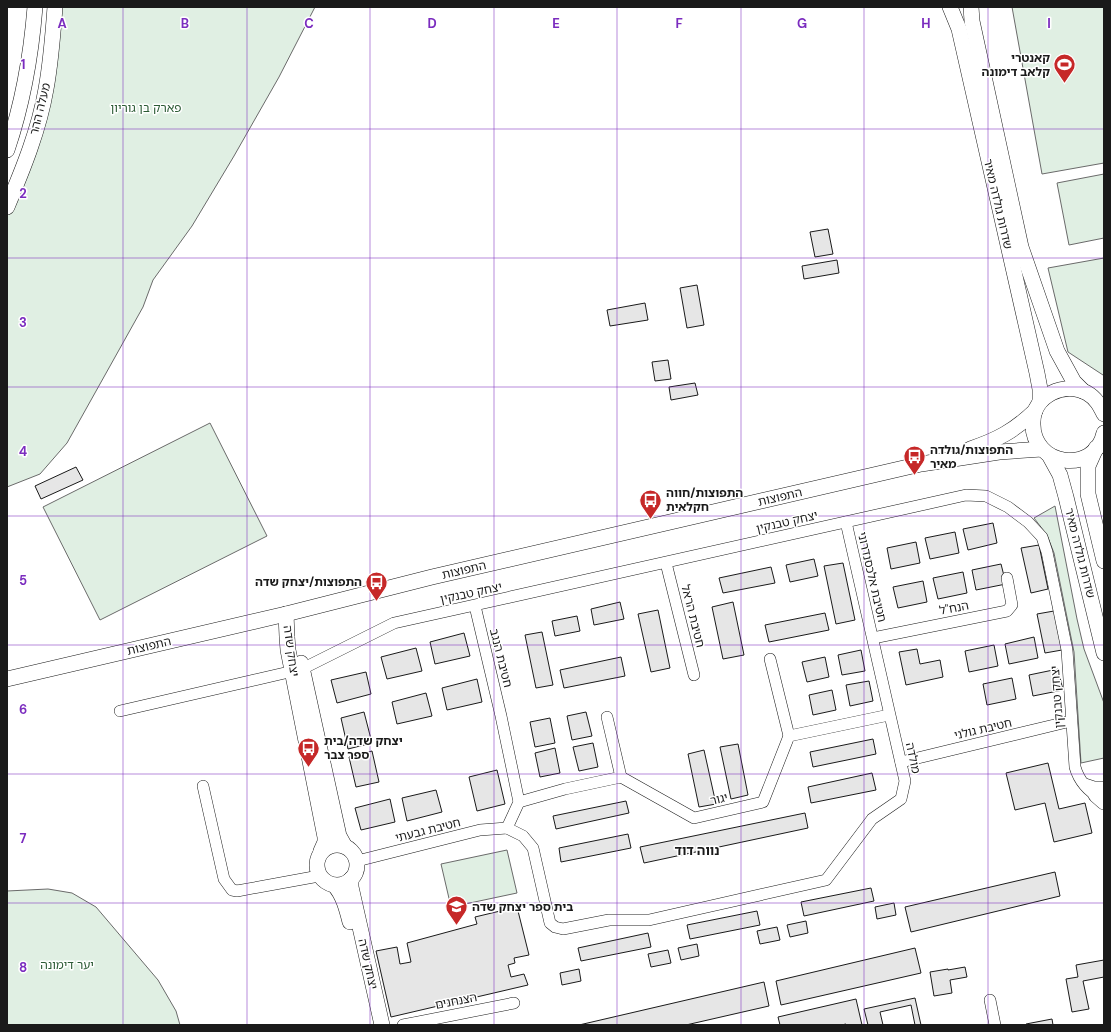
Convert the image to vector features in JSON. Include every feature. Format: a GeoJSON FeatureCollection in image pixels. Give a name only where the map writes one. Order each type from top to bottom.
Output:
{"type":"FeatureCollection","features":[{"type":"Feature","properties":{"kind":"main road","name":"מעלה ההר"},"geometry":{"type":"LineString","coordinates":[[7,150],[15,128],[26,86],[35,7]]}},
{"type":"Feature","properties":{"kind":"main road","name":"מעלה ההר"},"geometry":{"type":"LineString","coordinates":[[7,207],[21,174],[35,134],[46,90],[56,7]]}},
{"type":"Feature","properties":{"kind":"main road","name":"שדרות גולדה מאיר"},"geometry":{"type":"LineString","coordinates":[[950,7],[959,29],[1037,373],[1038,406],[1032,421],[1033,431],[1036,441],[1046,452],[1060,475],[1104,653]]}},
{"type":"Feature","properties":{"kind":"main road","name":"שדרות גולדה מאיר"},"geometry":{"type":"LineString","coordinates":[[971,7],[972,21],[1021,247],[1057,351],[1074,382],[1093,395],[1100,404],[1104,414]]}},
{"type":"Feature","properties":{"kind":"main road","name":"התפוצות"},"geometry":{"type":"LineString","coordinates":[[7,679],[286,614],[432,577],[921,464],[986,444],[1002,437],[1022,423],[1049,394],[1060,389],[1072,388],[1093,395]]}},
{"type":"Feature","properties":{"kind":"main road","name":"שדרות גולדה מאיר"},"geometry":{"type":"LineString","coordinates":[[1102,439],[1088,466],[1088,494],[1104,562]]}},
{"type":"Feature","properties":{"kind":"main road"},"geometry":{"type":"LineString","coordinates":[[1046,452],[1059,460],[1069,461],[1079,459],[1089,455],[1102,439]]}},
{"type":"Feature","properties":{"kind":"main road","name":"התפוצות"},"geometry":{"type":"LineString","coordinates":[[921,464],[999,452],[1046,452]]}},
{"type":"Feature","properties":{"kind":"main road","name":"יצחק שדה"},"geometry":{"type":"LineString","coordinates":[[286,614],[296,638],[298,670],[325,837],[325,842],[321,851]]}},
{"type":"Feature","properties":{"kind":"main road","name":"יצחק שדה"},"geometry":{"type":"LineString","coordinates":[[298,670],[339,836],[344,845]]}},
{"type":"Feature","properties":{"kind":"main road"},"geometry":{"type":"LineString","coordinates":[[332,844],[344,845],[354,854],[357,861],[357,868],[351,879],[344,884],[334,885],[324,881],[319,876],[316,863],[317,857],[321,851],[332,844]]}},
{"type":"Feature","properties":{"kind":"main road","name":"יצחק שדה"},"geometry":{"type":"LineString","coordinates":[[351,879],[351,887],[382,1025]]}},
{"type":"Feature","properties":{"kind":"main road","name":"יצחק שדה"},"geometry":{"type":"LineString","coordinates":[[334,885],[338,890],[348,912],[374,1025]]}},
{"type":"Feature","properties":{"kind":"street","name":"יצחק טבנקין"},"geometry":{"type":"LineString","coordinates":[[120,711],[298,670],[394,624],[966,495],[986,496],[1008,507],[1028,522],[1042,537],[1047,552],[1067,650],[1075,766],[1081,781],[1102,796]]}},
{"type":"Feature","properties":{"kind":"street","name":"חטיבת אלכסנדרוני"},"geometry":{"type":"LineString","coordinates":[[846,522],[873,638]]}},
{"type":"Feature","properties":{"kind":"street","name":"חטיבת הראל"},"geometry":{"type":"LineString","coordinates":[[666,563],[694,675]]}},
{"type":"Feature","properties":{"kind":"street","name":"הנח\"ל"},"geometry":{"type":"LineString","coordinates":[[873,638],[1007,611],[1012,605],[1007,578]]}},
{"type":"Feature","properties":{"kind":"street","name":"חטיבת הנגב"},"geometry":{"type":"LineString","coordinates":[[475,606],[501,716],[519,802]]}},
{"type":"Feature","properties":{"kind":"street","name":"מולדה"},"geometry":{"type":"LineString","coordinates":[[507,828],[522,836],[533,848],[550,923],[555,927],[563,928],[609,920],[649,920],[826,880],[872,819],[901,799],[905,781],[889,715],[873,638]]}},
{"type":"Feature","properties":{"kind":"street"},"geometry":{"type":"LineString","coordinates":[[770,659],[789,736],[889,715]]}},
{"type":"Feature","properties":{"kind":"street"},"geometry":{"type":"LineString","coordinates":[[507,828],[519,802],[565,789],[621,777],[607,717]]}},
{"type":"Feature","properties":{"kind":"street","name":"חטיבת גולני"},"geometry":{"type":"LineString","coordinates":[[901,762],[1072,721]]}},
{"type":"Feature","properties":{"kind":"street","name":"יגור"},"geometry":{"type":"LineString","coordinates":[[621,777],[694,818],[763,802],[789,736]]}},
{"type":"Feature","properties":{"kind":"street"},"geometry":{"type":"LineString","coordinates":[[203,786],[224,879],[232,890],[237,891],[319,876]]}},
{"type":"Feature","properties":{"kind":"street","name":"חטיבת גבעתי"},"geometry":{"type":"LineString","coordinates":[[357,861],[480,830],[507,828]]}},
{"type":"Feature","properties":{"kind":"street"},"geometry":{"type":"LineString","coordinates":[[990,1000],[995,1025]]}},
{"type":"Feature","properties":{"kind":"street","name":"הצנחנים"},"geometry":{"type":"LineString","coordinates":[[403,1025],[514,1003]]}},
{"type":"Feature","properties":{"kind":"green space","name":"פארק בן גוריון"},"geometry":{"type":"Polygon","coordinates":[[[59,7],[315,7],[279,77],[234,156],[192,226],[153,280],[143,307],[67,443],[40,474],[7,487],[7,189],[34,149],[59,7]]]}},
{"type":"Feature","properties":{"kind":"green space","name":"קאנטרי קלאב דימונה"},"geometry":{"type":"Polygon","coordinates":[[[1012,7],[1104,7],[1104,163],[1042,174],[1012,7]]]}},
{"type":"Feature","properties":{"kind":"green space"},"geometry":{"type":"Polygon","coordinates":[[[1104,174],[1104,238],[1069,245],[1057,183],[1104,174]]]}},
{"type":"Feature","properties":{"kind":"green space"},"geometry":{"type":"Polygon","coordinates":[[[1104,258],[1103,375],[1068,352],[1048,268],[1104,258]]]}},
{"type":"Feature","properties":{"kind":"green space"},"geometry":{"type":"Polygon","coordinates":[[[210,423],[267,536],[100,620],[43,507],[210,423]]]}},
{"type":"Feature","properties":{"kind":"green space"},"geometry":{"type":"Polygon","coordinates":[[[1055,506],[1084,649],[1104,703],[1104,758],[1081,763],[1074,652],[1054,553],[1047,535],[1034,518],[1055,506]]]}},
{"type":"Feature","properties":{"kind":"green space"},"geometry":{"type":"Polygon","coordinates":[[[507,850],[517,893],[451,907],[441,864],[507,850]]]}},
{"type":"Feature","properties":{"kind":"green space","name":"יער דימונה"},"geometry":{"type":"Polygon","coordinates":[[[48,889],[72,893],[96,907],[158,980],[176,1011],[180,1025],[7,1025],[7,891],[48,889]]]}},
{"type":"Feature","properties":{"kind":"building"},"geometry":{"type":"Polygon","coordinates":[[[828,229],[833,254],[815,257],[810,232],[828,229]]]}},
{"type":"Feature","properties":{"kind":"building"},"geometry":{"type":"Polygon","coordinates":[[[837,260],[839,273],[804,279],[802,266],[837,260]]]}},
{"type":"Feature","properties":{"kind":"building"},"geometry":{"type":"Polygon","coordinates":[[[697,285],[704,325],[687,328],[680,288],[697,285]]]}},
{"type":"Feature","properties":{"kind":"building"},"geometry":{"type":"Polygon","coordinates":[[[645,303],[648,320],[610,326],[607,310],[645,303]]]}},
{"type":"Feature","properties":{"kind":"building"},"geometry":{"type":"Polygon","coordinates":[[[668,360],[671,379],[655,381],[652,362],[668,360]]]}},
{"type":"Feature","properties":{"kind":"building"},"geometry":{"type":"Polygon","coordinates":[[[695,383],[698,395],[671,400],[669,387],[695,383]]]}},
{"type":"Feature","properties":{"kind":"building"},"geometry":{"type":"Polygon","coordinates":[[[76,467],[83,480],[41,499],[35,486],[76,467]]]}},
{"type":"Feature","properties":{"kind":"building"},"geometry":{"type":"Polygon","coordinates":[[[993,523],[997,543],[968,550],[963,529],[993,523]]]}},
{"type":"Feature","properties":{"kind":"building"},"geometry":{"type":"Polygon","coordinates":[[[955,532],[959,553],[930,559],[925,538],[955,532]]]}},
{"type":"Feature","properties":{"kind":"building"},"geometry":{"type":"Polygon","coordinates":[[[916,542],[920,563],[891,569],[887,548],[916,542]]]}},
{"type":"Feature","properties":{"kind":"building"},"geometry":{"type":"Polygon","coordinates":[[[1039,545],[1048,589],[1031,593],[1021,548],[1039,545]]]}},
{"type":"Feature","properties":{"kind":"building"},"geometry":{"type":"Polygon","coordinates":[[[814,559],[818,576],[790,582],[786,565],[814,559]]]}},
{"type":"Feature","properties":{"kind":"building"},"geometry":{"type":"Polygon","coordinates":[[[843,563],[855,620],[836,624],[824,566],[843,563]]]}},
{"type":"Feature","properties":{"kind":"building"},"geometry":{"type":"Polygon","coordinates":[[[1001,564],[1006,584],[976,590],[972,570],[1001,564]]]}},
{"type":"Feature","properties":{"kind":"building"},"geometry":{"type":"Polygon","coordinates":[[[771,567],[775,583],[723,593],[719,578],[771,567]]]}},
{"type":"Feature","properties":{"kind":"building"},"geometry":{"type":"Polygon","coordinates":[[[963,572],[967,593],[938,599],[933,578],[963,572]]]}},
{"type":"Feature","properties":{"kind":"building"},"geometry":{"type":"Polygon","coordinates":[[[923,581],[927,602],[898,608],[893,587],[923,581]]]}},
{"type":"Feature","properties":{"kind":"building"},"geometry":{"type":"Polygon","coordinates":[[[620,602],[624,619],[594,625],[591,609],[620,602]]]}},
{"type":"Feature","properties":{"kind":"building"},"geometry":{"type":"Polygon","coordinates":[[[733,602],[744,655],[723,659],[712,607],[733,602]]]}},
{"type":"Feature","properties":{"kind":"building"},"geometry":{"type":"Polygon","coordinates":[[[658,610],[670,668],[651,672],[638,614],[658,610]]]}},
{"type":"Feature","properties":{"kind":"building"},"geometry":{"type":"Polygon","coordinates":[[[1054,611],[1062,650],[1045,653],[1037,614],[1054,611]]]}},
{"type":"Feature","properties":{"kind":"building"},"geometry":{"type":"Polygon","coordinates":[[[825,613],[829,630],[769,642],[765,625],[825,613]]]}},
{"type":"Feature","properties":{"kind":"building"},"geometry":{"type":"Polygon","coordinates":[[[577,616],[580,631],[555,636],[552,621],[577,616]]]}},
{"type":"Feature","properties":{"kind":"building"},"geometry":{"type":"Polygon","coordinates":[[[542,632],[553,685],[536,688],[525,635],[542,632]]]}},
{"type":"Feature","properties":{"kind":"building"},"geometry":{"type":"Polygon","coordinates":[[[464,633],[470,656],[435,664],[430,642],[464,633]]]}},
{"type":"Feature","properties":{"kind":"building"},"geometry":{"type":"Polygon","coordinates":[[[1034,637],[1038,658],[1009,664],[1005,644],[1034,637]]]}},
{"type":"Feature","properties":{"kind":"building"},"geometry":{"type":"Polygon","coordinates":[[[994,645],[998,666],[969,672],[965,651],[994,645]]]}},
{"type":"Feature","properties":{"kind":"building"},"geometry":{"type":"Polygon","coordinates":[[[416,648],[422,671],[387,679],[381,657],[416,648]]]}},
{"type":"Feature","properties":{"kind":"building"},"geometry":{"type":"Polygon","coordinates":[[[917,649],[920,664],[940,660],[943,677],[906,685],[899,652],[917,649]]]}},
{"type":"Feature","properties":{"kind":"building"},"geometry":{"type":"Polygon","coordinates":[[[861,650],[865,671],[842,675],[838,655],[861,650]]]}},
{"type":"Feature","properties":{"kind":"building"},"geometry":{"type":"Polygon","coordinates":[[[621,657],[625,676],[564,688],[560,670],[621,657]]]}},
{"type":"Feature","properties":{"kind":"building"},"geometry":{"type":"Polygon","coordinates":[[[825,657],[829,677],[807,682],[802,662],[825,657]]]}},
{"type":"Feature","properties":{"kind":"building"},"geometry":{"type":"Polygon","coordinates":[[[1058,669],[1063,690],[1033,696],[1029,675],[1058,669]]]}},
{"type":"Feature","properties":{"kind":"building"},"geometry":{"type":"Polygon","coordinates":[[[366,672],[371,694],[337,703],[331,680],[366,672]]]}},
{"type":"Feature","properties":{"kind":"building"},"geometry":{"type":"Polygon","coordinates":[[[1012,678],[1016,699],[987,705],[983,684],[1012,678]]]}},
{"type":"Feature","properties":{"kind":"building"},"geometry":{"type":"Polygon","coordinates":[[[477,679],[482,702],[447,710],[442,688],[477,679]]]}},
{"type":"Feature","properties":{"kind":"building"},"geometry":{"type":"Polygon","coordinates":[[[869,681],[873,701],[850,706],[846,685],[869,681]]]}},
{"type":"Feature","properties":{"kind":"building"},"geometry":{"type":"Polygon","coordinates":[[[832,690],[836,710],[813,715],[809,695],[832,690]]]}},
{"type":"Feature","properties":{"kind":"building"},"geometry":{"type":"Polygon","coordinates":[[[426,693],[432,716],[397,724],[392,702],[426,693]]]}},
{"type":"Feature","properties":{"kind":"building"},"geometry":{"type":"Polygon","coordinates":[[[364,712],[372,743],[348,749],[341,718],[364,712]]]}},
{"type":"Feature","properties":{"kind":"building"},"geometry":{"type":"Polygon","coordinates":[[[586,712],[592,736],[572,740],[567,716],[586,712]]]}},
{"type":"Feature","properties":{"kind":"building"},"geometry":{"type":"Polygon","coordinates":[[[550,718],[555,743],[535,747],[530,722],[550,718]]]}},
{"type":"Feature","properties":{"kind":"building"},"geometry":{"type":"Polygon","coordinates":[[[873,739],[876,754],[813,767],[810,752],[873,739]]]}},
{"type":"Feature","properties":{"kind":"building"},"geometry":{"type":"Polygon","coordinates":[[[593,743],[598,767],[579,771],[573,747],[593,743]]]}},
{"type":"Feature","properties":{"kind":"building"},"geometry":{"type":"Polygon","coordinates":[[[738,744],[748,795],[731,799],[720,747],[738,744]]]}},
{"type":"Feature","properties":{"kind":"building"},"geometry":{"type":"Polygon","coordinates":[[[555,748],[560,773],[540,777],[535,753],[555,748]]]}},
{"type":"Feature","properties":{"kind":"building"},"geometry":{"type":"Polygon","coordinates":[[[704,750],[716,804],[699,807],[688,754],[704,750]]]}},
{"type":"Feature","properties":{"kind":"building"},"geometry":{"type":"Polygon","coordinates":[[[372,751],[379,782],[356,787],[349,757],[372,751]]]}},
{"type":"Feature","properties":{"kind":"building"},"geometry":{"type":"Polygon","coordinates":[[[1048,763],[1059,809],[1085,803],[1092,833],[1054,842],[1045,803],[1015,810],[1006,773],[1048,763]]]}},
{"type":"Feature","properties":{"kind":"building"},"geometry":{"type":"Polygon","coordinates":[[[497,770],[505,804],[477,811],[469,777],[497,770]]]}},
{"type":"Feature","properties":{"kind":"building"},"geometry":{"type":"Polygon","coordinates":[[[872,773],[876,790],[811,803],[808,787],[872,773]]]}},
{"type":"Feature","properties":{"kind":"building"},"geometry":{"type":"Polygon","coordinates":[[[436,790],[442,812],[407,821],[402,798],[436,790]]]}},
{"type":"Feature","properties":{"kind":"building"},"geometry":{"type":"Polygon","coordinates":[[[390,799],[395,822],[361,830],[355,808],[390,799]]]}},
{"type":"Feature","properties":{"kind":"building"},"geometry":{"type":"Polygon","coordinates":[[[626,801],[629,813],[556,829],[553,816],[626,801]]]}},
{"type":"Feature","properties":{"kind":"building"},"geometry":{"type":"Polygon","coordinates":[[[805,813],[808,828],[644,863],[640,847],[805,813]]]}},
{"type":"Feature","properties":{"kind":"building"},"geometry":{"type":"Polygon","coordinates":[[[628,834],[631,848],[561,862],[559,848],[628,834]]]}},
{"type":"Feature","properties":{"kind":"building"},"geometry":{"type":"Polygon","coordinates":[[[1055,872],[1060,896],[911,932],[905,907],[1055,872]]]}},
{"type":"Feature","properties":{"kind":"building"},"geometry":{"type":"Polygon","coordinates":[[[871,888],[874,901],[804,916],[801,902],[871,888]]]}},
{"type":"Feature","properties":{"kind":"building"},"geometry":{"type":"Polygon","coordinates":[[[894,903],[896,915],[877,919],[875,907],[894,903]]]}},
{"type":"Feature","properties":{"kind":"building","name":"בית ספר יצחק שדה"},"geometry":{"type":"Polygon","coordinates":[[[517,907],[529,955],[514,958],[515,963],[508,965],[511,977],[524,974],[528,985],[391,1017],[376,951],[397,947],[400,964],[411,962],[407,943],[477,924],[475,917],[517,907]]]}},
{"type":"Feature","properties":{"kind":"building"},"geometry":{"type":"Polygon","coordinates":[[[757,911],[760,925],[690,939],[687,925],[757,911]]]}},
{"type":"Feature","properties":{"kind":"building"},"geometry":{"type":"Polygon","coordinates":[[[806,921],[808,933],[790,937],[787,925],[806,921]]]}},
{"type":"Feature","properties":{"kind":"building"},"geometry":{"type":"Polygon","coordinates":[[[777,927],[780,940],[760,944],[757,931],[777,927]]]}},
{"type":"Feature","properties":{"kind":"building"},"geometry":{"type":"Polygon","coordinates":[[[648,933],[651,947],[581,961],[578,948],[648,933]]]}},
{"type":"Feature","properties":{"kind":"building"},"geometry":{"type":"Polygon","coordinates":[[[697,944],[699,956],[681,960],[678,948],[697,944]]]}},
{"type":"Feature","properties":{"kind":"building"},"geometry":{"type":"Polygon","coordinates":[[[915,948],[921,973],[781,1005],[776,981],[915,948]]]}},
{"type":"Feature","properties":{"kind":"building"},"geometry":{"type":"Polygon","coordinates":[[[668,950],[671,963],[651,967],[648,954],[668,950]]]}},
{"type":"Feature","properties":{"kind":"building"},"geometry":{"type":"Polygon","coordinates":[[[1104,960],[1104,977],[1083,981],[1089,1009],[1072,1012],[1066,979],[1078,977],[1076,965],[1104,960]]]}},
{"type":"Feature","properties":{"kind":"building"},"geometry":{"type":"Polygon","coordinates":[[[965,967],[967,977],[950,980],[952,993],[934,996],[930,972],[965,967]]]}},
{"type":"Feature","properties":{"kind":"building"},"geometry":{"type":"Polygon","coordinates":[[[579,969],[581,981],[562,985],[560,973],[579,969]]]}},
{"type":"Feature","properties":{"kind":"building"},"geometry":{"type":"Polygon","coordinates":[[[764,982],[769,1006],[686,1025],[579,1025],[764,982]]]}},
{"type":"Feature","properties":{"kind":"building"},"geometry":{"type":"Polygon","coordinates":[[[915,998],[921,1025],[915,1025],[911,1005],[880,1012],[883,1025],[868,1025],[864,1009],[915,998]]]}},
{"type":"Feature","properties":{"kind":"building"},"geometry":{"type":"Polygon","coordinates":[[[856,999],[862,1025],[780,1025],[778,1017],[856,999]]]}},
{"type":"Feature","properties":{"kind":"building"},"geometry":{"type":"Polygon","coordinates":[[[1052,1019],[1053,1025],[1026,1024],[1052,1019]]]}},
{"type":"Feature","properties":{"kind":"place","name":"קאנטרי קלאב דימונה"},"geometry":{"type":"Point","coordinates":[1065,84]}},
{"type":"Feature","properties":{"kind":"place","name":"התפוצות/גולדה מאיר"},"geometry":{"type":"Point","coordinates":[915,476]}},
{"type":"Feature","properties":{"kind":"place","name":"התפוצות/חווה חקלאית"},"geometry":{"type":"Point","coordinates":[651,520]}},
{"type":"Feature","properties":{"kind":"place","name":"התפוצות/יצחק שדה"},"geometry":{"type":"Point","coordinates":[377,602]}},
{"type":"Feature","properties":{"kind":"place","name":"יצחק שדה/בית ספר צבר"},"geometry":{"type":"Point","coordinates":[308,768]}},
{"type":"Feature","properties":{"kind":"place","name":"בית ספר יצחק שדה"},"geometry":{"type":"Point","coordinates":[457,926]}},
{"type":"Feature","properties":{"kind":"district","name":"נווה דוד"},"geometry":{"type":"Point","coordinates":[697,850]}}]}
